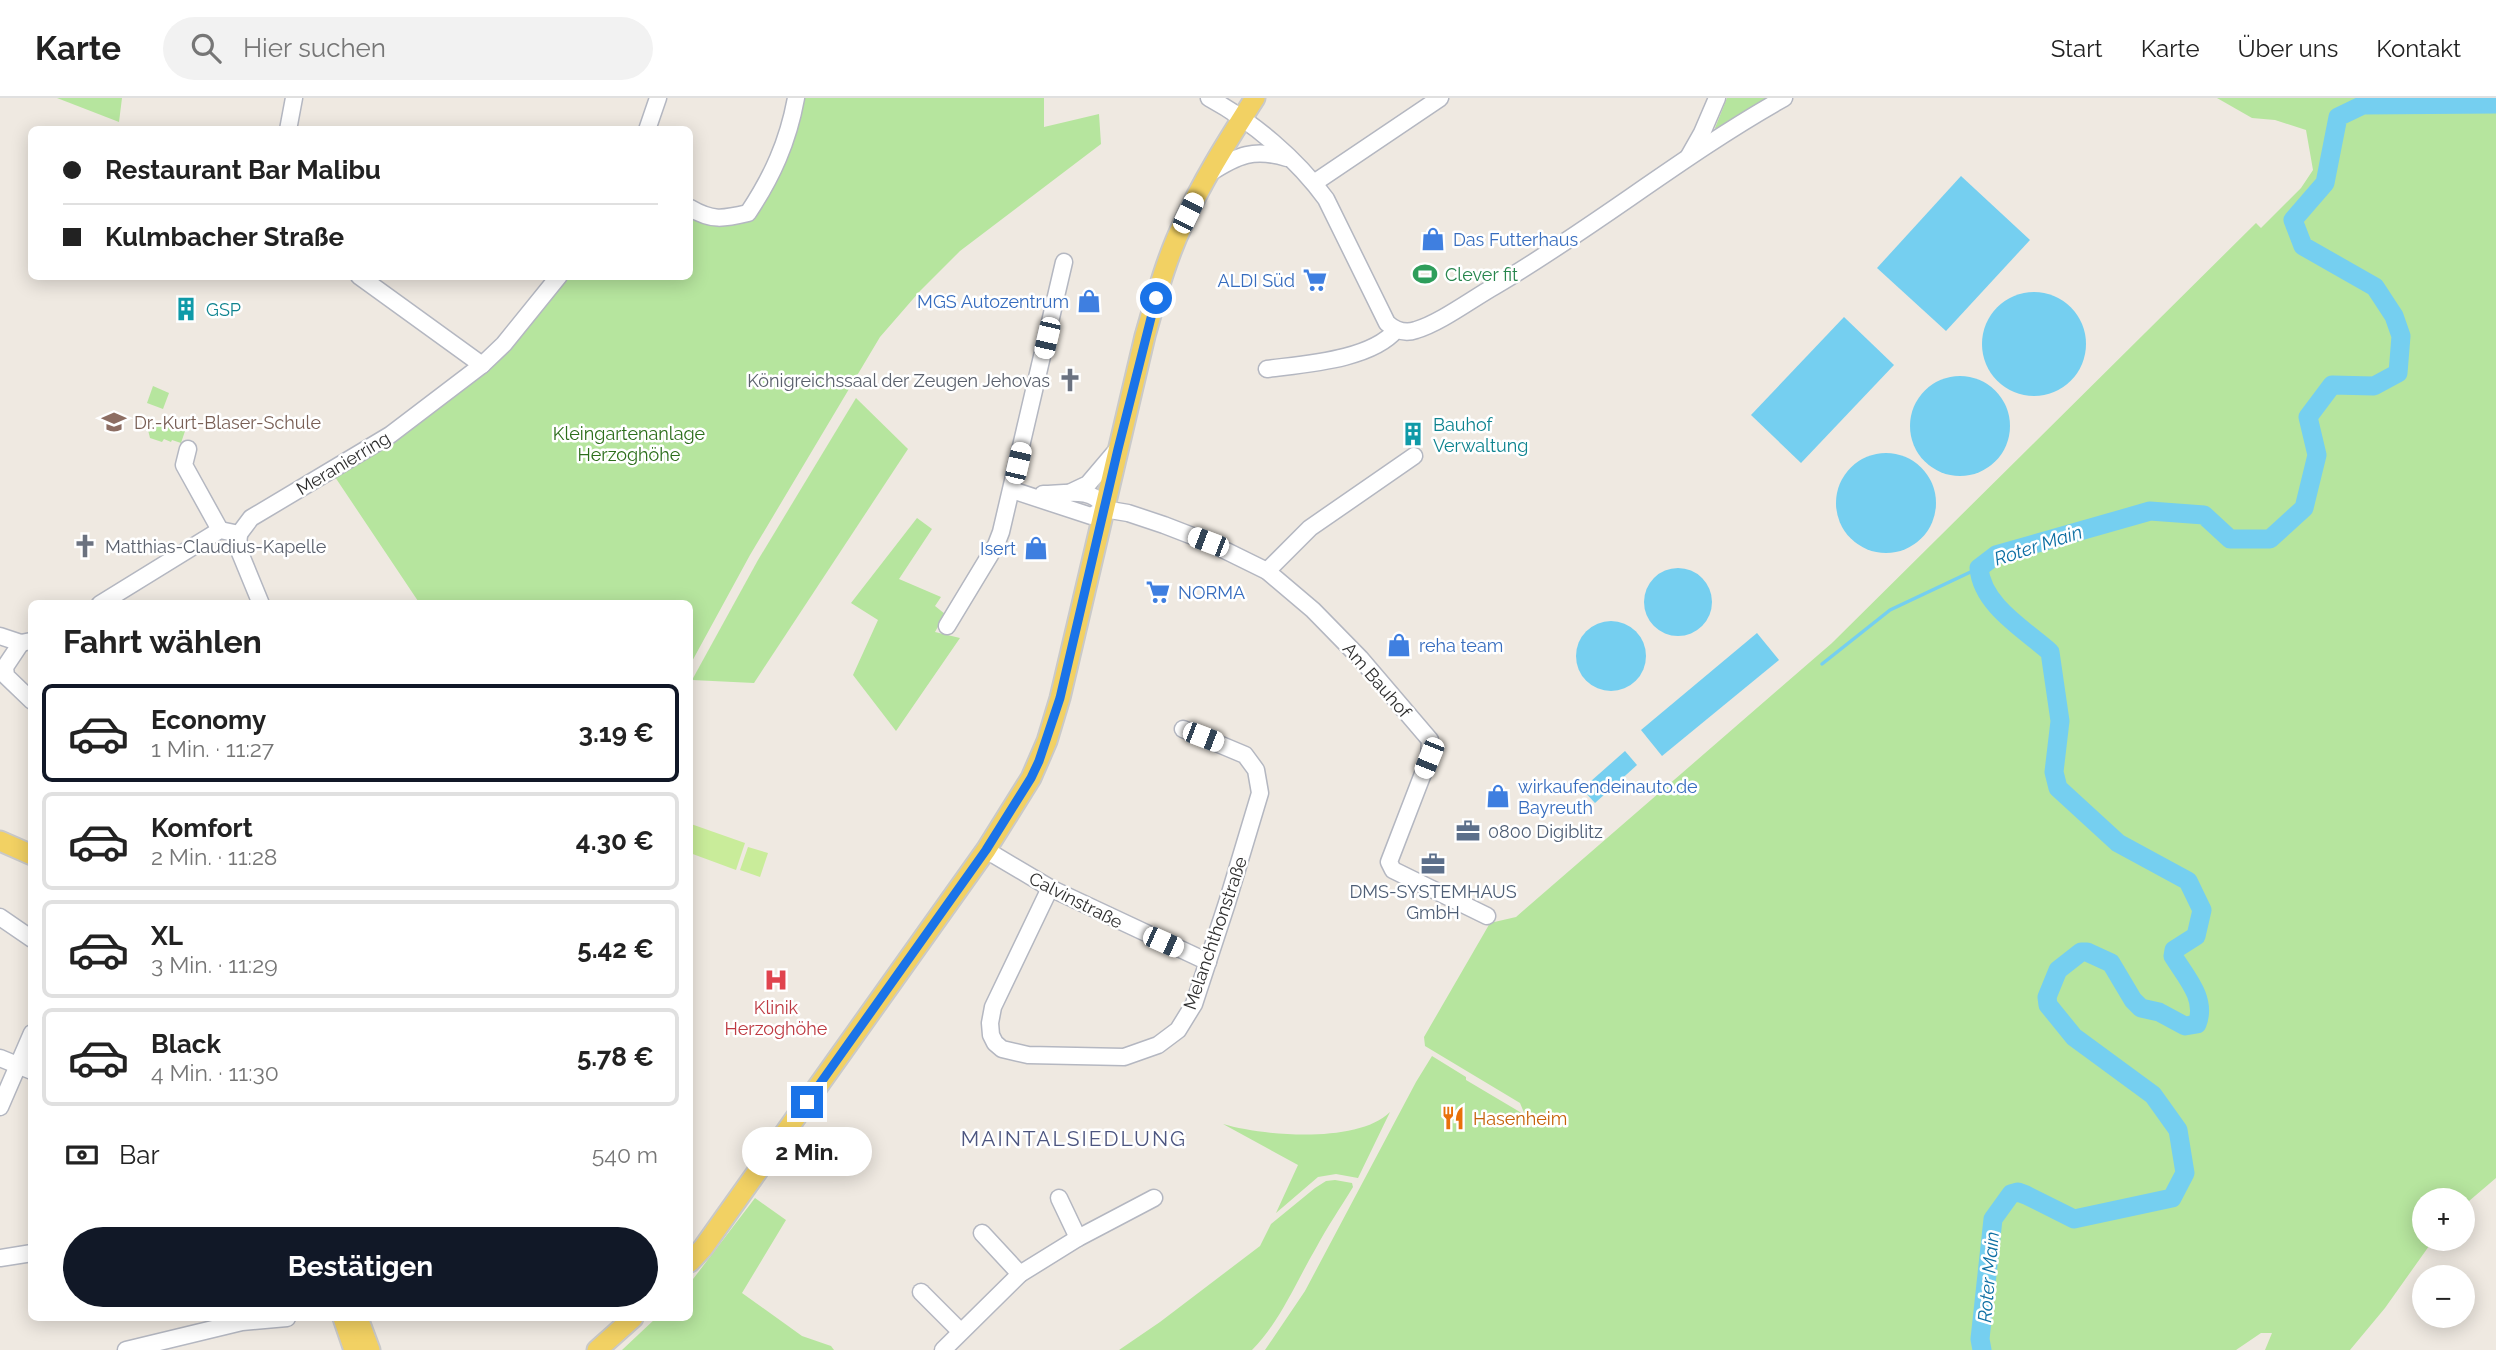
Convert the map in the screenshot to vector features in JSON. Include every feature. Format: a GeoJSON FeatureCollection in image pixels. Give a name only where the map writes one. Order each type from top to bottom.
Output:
{"type":"FeatureCollection","features":[{"type":"Feature","properties":{"kind":"main road"},"geometry":{"type":"LineString","coordinates":[[693,1259],[986,850],[1031,778],[1060,698],[1145,336],[1161,282],[1181,226],[1208,174],[1255,98]]}},
{"type":"Feature","properties":{"kind":"main road"},"geometry":{"type":"LineString","coordinates":[[0,841],[28,853]]}},
{"type":"Feature","properties":{"kind":"main road"},"geometry":{"type":"LineString","coordinates":[[343,1321],[354,1350]]}},
{"type":"Feature","properties":{"kind":"main road"},"geometry":{"type":"LineString","coordinates":[[359,1321],[370,1350]]}},
{"type":"Feature","properties":{"kind":"main road"},"geometry":{"type":"LineString","coordinates":[[597,1350],[630,1321]]}},
{"type":"Feature","properties":{"kind":"street"},"geometry":{"type":"LineString","coordinates":[[289,126],[294,98]]}},
{"type":"Feature","properties":{"kind":"street"},"geometry":{"type":"LineString","coordinates":[[648,126],[658,98]]}},
{"type":"Feature","properties":{"kind":"street"},"geometry":{"type":"LineString","coordinates":[[693,210],[708,219],[730,218],[748,213],[769,181],[792,121],[796,98]]}},
{"type":"Feature","properties":{"kind":"street"},"geometry":{"type":"LineString","coordinates":[[1209,98],[1242,119],[1314,183],[1326,199],[1387,323],[1396,330],[1407,332],[1418,330],[1529,266],[1688,158],[1784,98]]}},
{"type":"Feature","properties":{"kind":"street"},"geometry":{"type":"LineString","coordinates":[[1314,183],[1440,98]]}},
{"type":"Feature","properties":{"kind":"street"},"geometry":{"type":"LineString","coordinates":[[1688,158],[1717,98]]}},
{"type":"Feature","properties":{"kind":"street"},"geometry":{"type":"LineString","coordinates":[[1208,174],[1231,160],[1252,153],[1268,153],[1289,159]]}},
{"type":"Feature","properties":{"kind":"street"},"geometry":{"type":"LineString","coordinates":[[947,626],[996,545],[1012,489],[1064,262]]}},
{"type":"Feature","properties":{"kind":"street"},"geometry":{"type":"LineString","coordinates":[[365,280],[482,365]]}},
{"type":"Feature","properties":{"kind":"street","name":"Meranierring"},"geometry":{"type":"LineString","coordinates":[[239,534],[251,518],[390,435],[482,365],[504,344],[556,280]]}},
{"type":"Feature","properties":{"kind":"street"},"geometry":{"type":"LineString","coordinates":[[1267,369],[1319,362],[1357,352],[1389,338],[1396,330]]}},
{"type":"Feature","properties":{"kind":"street"},"geometry":{"type":"LineString","coordinates":[[1067,493],[1088,484],[1118,449]]}},
{"type":"Feature","properties":{"kind":"street"},"geometry":{"type":"LineString","coordinates":[[188,450],[184,465],[220,530]]}},
{"type":"Feature","properties":{"kind":"street"},"geometry":{"type":"LineString","coordinates":[[1267,570],[1310,528],[1414,456]]}},
{"type":"Feature","properties":{"kind":"street"},"geometry":{"type":"LineString","coordinates":[[1012,489],[1091,516],[1104,509],[1096,497],[1067,493],[1030,494]]}},
{"type":"Feature","properties":{"kind":"street","name":"Am Bauhof"},"geometry":{"type":"LineString","coordinates":[[1104,509],[1128,513],[1196,537],[1267,570],[1313,610],[1360,658],[1430,740],[1429,758],[1389,862],[1393,870],[1488,916]]}},
{"type":"Feature","properties":{"kind":"street"},"geometry":{"type":"LineString","coordinates":[[106,600],[220,530],[239,534],[238,548],[259,600]]}},
{"type":"Feature","properties":{"kind":"street"},"geometry":{"type":"LineString","coordinates":[[0,636],[26,642],[5,667],[6,676],[28,697]]}},
{"type":"Feature","properties":{"kind":"street","name":"Melanchthonstraße"},"geometry":{"type":"LineString","coordinates":[[1050,888],[993,1007],[990,1023],[995,1043],[1002,1049],[1028,1055],[1124,1057],[1158,1045],[1178,1030],[1194,1004],[1208,962],[1258,802],[1259,785],[1256,770],[1245,755],[1182,729]]}},
{"type":"Feature","properties":{"kind":"street","name":"Calvinstraße"},"geometry":{"type":"LineString","coordinates":[[986,850],[1050,888],[1208,962]]}},
{"type":"Feature","properties":{"kind":"street"},"geometry":{"type":"LineString","coordinates":[[0,917],[28,936]]}},
{"type":"Feature","properties":{"kind":"street"},"geometry":{"type":"LineString","coordinates":[[0,1107],[24,1069],[28,1051]]}},
{"type":"Feature","properties":{"kind":"street"},"geometry":{"type":"LineString","coordinates":[[0,1058],[24,1069]]}},
{"type":"Feature","properties":{"kind":"street"},"geometry":{"type":"LineString","coordinates":[[1059,1198],[1078,1238]]}},
{"type":"Feature","properties":{"kind":"street"},"geometry":{"type":"LineString","coordinates":[[943,1350],[1020,1274],[1078,1238],[1154,1198]]}},
{"type":"Feature","properties":{"kind":"street"},"geometry":{"type":"LineString","coordinates":[[982,1233],[1020,1274]]}},
{"type":"Feature","properties":{"kind":"street"},"geometry":{"type":"LineString","coordinates":[[0,1258],[28,1254]]}},
{"type":"Feature","properties":{"kind":"street"},"geometry":{"type":"LineString","coordinates":[[921,1292],[960,1331]]}},
{"type":"Feature","properties":{"kind":"street"},"geometry":{"type":"LineString","coordinates":[[126,1350],[253,1321]]}},
{"type":"Feature","properties":{"kind":"green space"},"geometry":{"type":"Polygon","coordinates":[[[57,98],[122,98],[119,122],[57,98]]]}},
{"type":"Feature","properties":{"kind":"green space","name":"Kleingartenanlage Herzoghöhe"},"geometry":{"type":"Polygon","coordinates":[[[796,98],[1044,98],[1044,127],[1099,114],[1101,144],[960,251],[880,337],[750,555],[693,660],[693,600],[417,600],[331,471],[482,365],[556,280],[693,280],[693,208],[748,213],[796,98]]]}},
{"type":"Feature","properties":{"kind":"green space"},"geometry":{"type":"Polygon","coordinates":[[[1727,98],[1774,98],[1720,133],[1715,128],[1727,98]]]}},
{"type":"Feature","properties":{"kind":"green space"},"geometry":{"type":"Polygon","coordinates":[[[2217,98],[2496,98],[2496,1178],[2475,1196],[2475,1188],[2412,1188],[2412,1251],[2425,1251],[2416,1265],[2412,1265],[2412,1270],[2385,1308],[2350,1350],[2265,1350],[2272,1333],[2261,1333],[2236,1350],[1265,1350],[1305,1291],[1432,1056],[1525,1115],[1520,1103],[1425,1046],[1424,1037],[1490,923],[1516,917],[1832,643],[2256,223],[2261,228],[2301,188],[2313,170],[2306,130],[2275,120],[2252,118],[2217,98]]]}},
{"type":"Feature","properties":{"kind":"green space"},"geometry":{"type":"Polygon","coordinates":[[[153,386],[169,393],[163,409],[147,403],[153,386]]]}},
{"type":"Feature","properties":{"kind":"green space"},"geometry":{"type":"Polygon","coordinates":[[[856,398],[908,449],[754,683],[693,680],[758,560],[856,398]]]}},
{"type":"Feature","properties":{"kind":"green space"},"geometry":{"type":"Polygon","coordinates":[[[167,422],[178,425],[177,428],[185,431],[181,443],[150,438],[147,426],[167,422]]]}},
{"type":"Feature","properties":{"kind":"green space"},"geometry":{"type":"Polygon","coordinates":[[[917,518],[932,529],[899,579],[941,597],[935,606],[945,614],[935,632],[960,638],[896,731],[853,675],[878,620],[851,603],[917,518]]]}},
{"type":"Feature","properties":{"kind":"green space"},"geometry":{"type":"Polygon","coordinates":[[[693,825],[745,843],[736,870],[693,854],[693,825]]]}},
{"type":"Feature","properties":{"kind":"green space"},"geometry":{"type":"Polygon","coordinates":[[[748,847],[768,853],[760,877],[740,870],[748,847]]]}},
{"type":"Feature","properties":{"kind":"green space"},"geometry":{"type":"Polygon","coordinates":[[[1390,1112],[1358,1178],[1336,1174],[1318,1177],[1276,1213],[1298,1165],[1223,1124],[1285,1134],[1334,1133],[1375,1122],[1390,1112]]]}},
{"type":"Feature","properties":{"kind":"green space"},"geometry":{"type":"Polygon","coordinates":[[[1326,1181],[1352,1183],[1353,1187],[1279,1314],[1252,1350],[1119,1350],[1260,1246],[1271,1224],[1315,1188],[1326,1181]]]}},
{"type":"Feature","properties":{"kind":"green space"},"geometry":{"type":"Polygon","coordinates":[[[755,1198],[786,1220],[742,1293],[802,1336],[831,1346],[834,1350],[622,1350],[653,1321],[693,1321],[693,1279],[755,1198]]]}},
{"type":"Feature","properties":{"kind":"water"},"geometry":{"type":"Polygon","coordinates":[[[1961,176],[2030,240],[1946,331],[1877,268],[1961,176]]]}},
{"type":"Feature","properties":{"kind":"water"},"geometry":{"type":"Polygon","coordinates":[[[2034,292],[2054,296],[2077,315],[2082,324],[2086,344],[2082,364],[2063,387],[2054,392],[2034,396],[2014,392],[1991,373],[1986,364],[1982,344],[1986,324],[2005,301],[2014,296],[2034,292]]]}},
{"type":"Feature","properties":{"kind":"water"},"geometry":{"type":"Polygon","coordinates":[[[1844,317],[1894,365],[1801,463],[1751,415],[1844,317]]]}},
{"type":"Feature","properties":{"kind":"water"},"geometry":{"type":"Polygon","coordinates":[[[1960,376],[1988,384],[2002,398],[2010,426],[2002,454],[1988,468],[1960,476],[1932,468],[1918,454],[1910,426],[1918,398],[1932,384],[1960,376]]]}},
{"type":"Feature","properties":{"kind":"water"},"geometry":{"type":"Polygon","coordinates":[[[1886,453],[1905,457],[1921,468],[1932,484],[1936,503],[1932,522],[1921,538],[1905,549],[1886,553],[1867,549],[1851,538],[1840,522],[1836,503],[1840,484],[1851,468],[1867,457],[1886,453]]]}},
{"type":"Feature","properties":{"kind":"water"},"geometry":{"type":"Polygon","coordinates":[[[1678,568],[1691,571],[1702,578],[1709,589],[1712,602],[1709,615],[1702,626],[1691,633],[1678,636],[1665,633],[1654,626],[1647,615],[1644,602],[1647,589],[1654,578],[1665,571],[1678,568]]]}},
{"type":"Feature","properties":{"kind":"water"},"geometry":{"type":"Polygon","coordinates":[[[1611,621],[1636,631],[1646,656],[1636,681],[1611,691],[1586,681],[1576,656],[1586,631],[1611,621]]]}},
{"type":"Feature","properties":{"kind":"water"},"geometry":{"type":"Polygon","coordinates":[[[1757,633],[1779,660],[1662,756],[1641,730],[1757,633]]]}},
{"type":"Feature","properties":{"kind":"water"},"geometry":{"type":"Polygon","coordinates":[[[1625,751],[1637,765],[1595,803],[1582,789],[1625,751]]]}},
{"type":"Feature","properties":{"kind":"waterway","name":"Roter Main"},"geometry":{"type":"LineString","coordinates":[[1982,1350],[1980,1339],[1993,1219],[2011,1194],[2018,1192],[2026,1195],[2074,1219],[2172,1198],[2185,1173],[2178,1130],[2153,1095],[2074,1037],[2048,1005],[2047,997],[2058,970],[2081,952],[2087,952],[2111,963],[2133,1000],[2141,1008],[2159,1012],[2185,1026],[2197,1024],[2199,1006],[2194,988],[2173,956],[2174,950],[2196,936],[2202,910],[2188,881],[2118,843],[2058,788],[2054,772],[2060,721],[2050,652],[1996,605],[1982,581],[1979,568],[1996,555],[2150,511],[2204,515],[2230,539],[2270,539],[2304,508],[2317,455],[2308,417],[2332,385],[2374,386],[2398,373],[2401,336],[2394,316],[2375,287],[2303,246],[2293,220],[2325,183],[2338,117],[2363,105],[2496,104]]}},
{"type":"Feature","properties":{"kind":"waterway"},"geometry":{"type":"LineString","coordinates":[[1822,664],[1890,610],[1979,568]]}},
{"type":"Feature","properties":{"kind":"place","name":"Das Futterhaus"},"geometry":{"type":"Point","coordinates":[1433,239]}},
{"type":"Feature","properties":{"kind":"place","name":"Clever fit"},"geometry":{"type":"Point","coordinates":[1425,274]}},
{"type":"Feature","properties":{"kind":"place","name":"ALDI Süd"},"geometry":{"type":"Point","coordinates":[1315,280]}},
{"type":"Feature","properties":{"kind":"place","name":"MGS Autozentrum"},"geometry":{"type":"Point","coordinates":[1089,301]}},
{"type":"Feature","properties":{"kind":"place","name":"GSP"},"geometry":{"type":"Point","coordinates":[186,309]}},
{"type":"Feature","properties":{"kind":"place","name":"Königreichssaal der Zeugen Jehovas"},"geometry":{"type":"Point","coordinates":[1070,380]}},
{"type":"Feature","properties":{"kind":"place","name":"Dr.-Kurt-Blaser-Schule"},"geometry":{"type":"Point","coordinates":[114,422]}},
{"type":"Feature","properties":{"kind":"place","name":"Bauhof Verwaltung"},"geometry":{"type":"Point","coordinates":[1413,434]}},
{"type":"Feature","properties":{"kind":"place","name":"Matthias-Claudius-Kapelle"},"geometry":{"type":"Point","coordinates":[85,546]}},
{"type":"Feature","properties":{"kind":"place","name":"Isert"},"geometry":{"type":"Point","coordinates":[1036,548]}},
{"type":"Feature","properties":{"kind":"place","name":"NORMA"},"geometry":{"type":"Point","coordinates":[1158,592]}},
{"type":"Feature","properties":{"kind":"place","name":"reha team"},"geometry":{"type":"Point","coordinates":[1399,645]}},
{"type":"Feature","properties":{"kind":"place","name":"wirkaufendeinauto.de Bayreuth"},"geometry":{"type":"Point","coordinates":[1498,796]}},
{"type":"Feature","properties":{"kind":"place","name":"0800 Digiblitz"},"geometry":{"type":"Point","coordinates":[1468,831]}},
{"type":"Feature","properties":{"kind":"place","name":"DMS-SYSTEMHAUS GmbH"},"geometry":{"type":"Point","coordinates":[1433,864]}},
{"type":"Feature","properties":{"kind":"place","name":"Klinik Herzoghöhe"},"geometry":{"type":"Point","coordinates":[776,980]}},
{"type":"Feature","properties":{"kind":"place","name":"Hasenheim"},"geometry":{"type":"Point","coordinates":[1453,1118]}},
{"type":"Feature","properties":{"kind":"district","name":"MAINTALSIEDLUNG"},"geometry":{"type":"Point","coordinates":[1074,1138]}},
{"type":"Feature","properties":{"kind":"route"},"geometry":{"type":"LineString","coordinates":[[807,1102],[986,850],[1039,761],[1060,698],[1156,298]]}}]}
